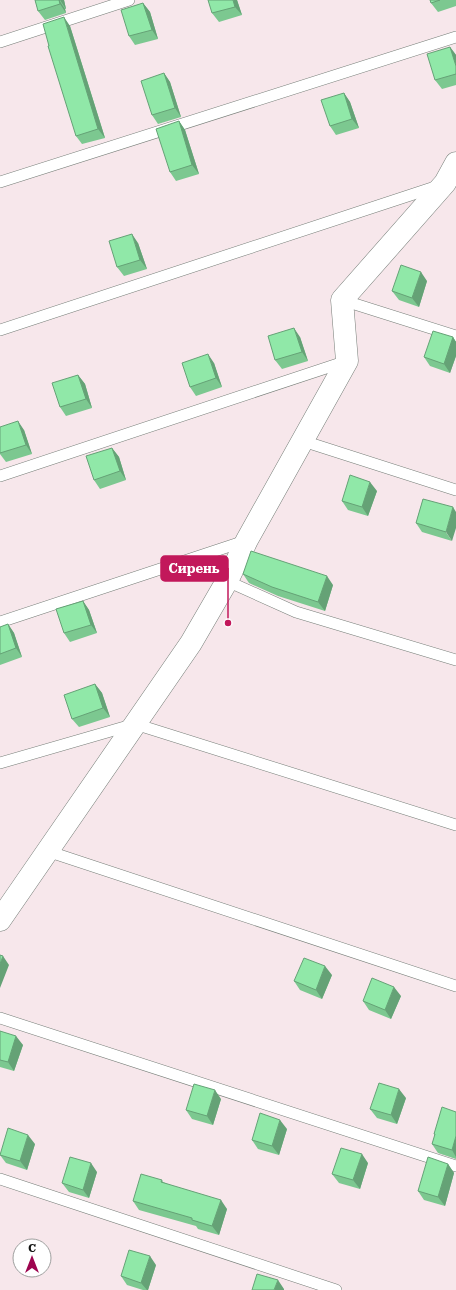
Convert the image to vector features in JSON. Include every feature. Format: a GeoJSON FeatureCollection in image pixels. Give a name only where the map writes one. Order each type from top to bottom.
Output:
{"type":"FeatureCollection","features":[{"type":"Feature","properties":{"kind":"street"},"geometry":{"type":"LineString","coordinates":[[4,910],[47,852],[191,643],[227,581],[347,361],[342,300],[445,183],[456,163]]}},
{"type":"Feature","properties":{"kind":"lane"},"geometry":{"type":"LineString","coordinates":[[0,42],[129,0]]}},
{"type":"Feature","properties":{"kind":"lane"},"geometry":{"type":"LineString","coordinates":[[0,182],[456,37]]}},
{"type":"Feature","properties":{"kind":"lane"},"geometry":{"type":"LineString","coordinates":[[0,330],[445,183]]}},
{"type":"Feature","properties":{"kind":"lane"},"geometry":{"type":"LineString","coordinates":[[342,300],[456,336]]}},
{"type":"Feature","properties":{"kind":"lane"},"geometry":{"type":"LineString","coordinates":[[0,476],[347,361]]}},
{"type":"Feature","properties":{"kind":"lane"},"geometry":{"type":"LineString","coordinates":[[303,441],[456,490]]}},
{"type":"Feature","properties":{"kind":"lane"},"geometry":{"type":"LineString","coordinates":[[0,622],[248,540]]}},
{"type":"Feature","properties":{"kind":"lane"},"geometry":{"type":"LineString","coordinates":[[227,581],[296,612],[456,660]]}},
{"type":"Feature","properties":{"kind":"lane"},"geometry":{"type":"LineString","coordinates":[[0,763],[135,724],[456,825]]}},
{"type":"Feature","properties":{"kind":"lane"},"geometry":{"type":"LineString","coordinates":[[47,852],[456,986]]}},
{"type":"Feature","properties":{"kind":"lane"},"geometry":{"type":"LineString","coordinates":[[0,1018],[456,1166]]}},
{"type":"Feature","properties":{"kind":"lane"},"geometry":{"type":"LineString","coordinates":[[0,1179],[336,1290]]}},
{"type":"Feature","properties":{"kind":"shaded area"},"geometry":{"type":"Polygon","coordinates":[[[0,0],[456,0],[456,1290],[0,1290],[0,0]]]}},
{"type":"Feature","properties":{"kind":"building"},"geometry":{"type":"Polygon","coordinates":[[[35,0],[59,0],[60,4],[38,11],[35,0]]]}},
{"type":"Feature","properties":{"kind":"building"},"geometry":{"type":"Polygon","coordinates":[[[208,0],[233,0],[235,7],[212,13],[208,0]]]}},
{"type":"Feature","properties":{"kind":"building"},"geometry":{"type":"Polygon","coordinates":[[[430,0],[440,0],[431,3],[430,0]]]}},
{"type":"Feature","properties":{"kind":"building"},"geometry":{"type":"Polygon","coordinates":[[[143,3],[152,30],[129,36],[121,10],[143,3]]]}},
{"type":"Feature","properties":{"kind":"building"},"geometry":{"type":"Polygon","coordinates":[[[64,17],[98,129],[76,136],[48,46],[43,24],[64,17]]]}},
{"type":"Feature","properties":{"kind":"building"},"geometry":{"type":"Polygon","coordinates":[[[450,47],[456,66],[456,74],[435,80],[427,54],[450,47]]]}},
{"type":"Feature","properties":{"kind":"building"},"geometry":{"type":"Polygon","coordinates":[[[164,73],[175,108],[152,115],[141,81],[164,73]]]}},
{"type":"Feature","properties":{"kind":"building"},"geometry":{"type":"Polygon","coordinates":[[[344,93],[352,119],[330,126],[321,100],[344,93]]]}},
{"type":"Feature","properties":{"kind":"building"},"geometry":{"type":"Polygon","coordinates":[[[179,121],[192,165],[170,172],[156,129],[179,121]]]}},
{"type":"Feature","properties":{"kind":"building"},"geometry":{"type":"Polygon","coordinates":[[[132,234],[140,260],[117,267],[109,241],[132,234]]]}},
{"type":"Feature","properties":{"kind":"building"},"geometry":{"type":"Polygon","coordinates":[[[401,265],[421,272],[412,298],[392,291],[401,265]]]}},
{"type":"Feature","properties":{"kind":"building"},"geometry":{"type":"Polygon","coordinates":[[[294,328],[302,352],[275,360],[268,336],[294,328]]]}},
{"type":"Feature","properties":{"kind":"building"},"geometry":{"type":"Polygon","coordinates":[[[433,331],[453,337],[444,364],[424,357],[433,331]]]}},
{"type":"Feature","properties":{"kind":"building"},"geometry":{"type":"Polygon","coordinates":[[[208,354],[216,378],[190,387],[182,363],[208,354]]]}},
{"type":"Feature","properties":{"kind":"building"},"geometry":{"type":"Polygon","coordinates":[[[78,375],[86,399],[60,407],[52,383],[78,375]]]}},
{"type":"Feature","properties":{"kind":"building"},"geometry":{"type":"Polygon","coordinates":[[[18,421],[26,445],[0,453],[0,427],[18,421]]]}},
{"type":"Feature","properties":{"kind":"building"},"geometry":{"type":"Polygon","coordinates":[[[112,448],[120,471],[94,480],[86,456],[112,448]]]}},
{"type":"Feature","properties":{"kind":"building"},"geometry":{"type":"Polygon","coordinates":[[[350,475],[370,482],[362,507],[342,501],[350,475]]]}},
{"type":"Feature","properties":{"kind":"building"},"geometry":{"type":"Polygon","coordinates":[[[423,499],[453,507],[446,532],[416,523],[423,499]]]}},
{"type":"Feature","properties":{"kind":"building"},"geometry":{"type":"Polygon","coordinates":[[[251,551],[327,576],[318,602],[272,587],[243,574],[251,551]]]}},
{"type":"Feature","properties":{"kind":"building"},"geometry":{"type":"Polygon","coordinates":[[[83,601],[91,625],[64,633],[56,609],[83,601]]]}},
{"type":"Feature","properties":{"kind":"building"},"geometry":{"type":"Polygon","coordinates":[[[8,624],[16,648],[0,654],[0,627],[8,624]]]}},
{"type":"Feature","properties":{"kind":"building"},"geometry":{"type":"Polygon","coordinates":[[[95,684],[103,708],[72,719],[64,695],[95,684]]]}},
{"type":"Feature","properties":{"kind":"building"},"geometry":{"type":"Polygon","coordinates":[[[0,955],[3,956],[0,964],[0,955]]]}},
{"type":"Feature","properties":{"kind":"building"},"geometry":{"type":"Polygon","coordinates":[[[304,958],[325,966],[316,990],[294,981],[304,958]]]}},
{"type":"Feature","properties":{"kind":"building"},"geometry":{"type":"Polygon","coordinates":[[[372,978],[394,987],[385,1010],[363,1001],[372,978]]]}},
{"type":"Feature","properties":{"kind":"building"},"geometry":{"type":"Polygon","coordinates":[[[0,1031],[16,1036],[8,1062],[0,1060],[0,1031]]]}},
{"type":"Feature","properties":{"kind":"building"},"geometry":{"type":"Polygon","coordinates":[[[379,1083],[399,1089],[391,1115],[370,1109],[379,1083]]]}},
{"type":"Feature","properties":{"kind":"building"},"geometry":{"type":"Polygon","coordinates":[[[194,1084],[215,1090],[207,1116],[186,1110],[194,1084]]]}},
{"type":"Feature","properties":{"kind":"building"},"geometry":{"type":"Polygon","coordinates":[[[442,1107],[456,1112],[456,1136],[452,1150],[432,1144],[442,1107]]]}},
{"type":"Feature","properties":{"kind":"building"},"geometry":{"type":"Polygon","coordinates":[[[260,1113],[280,1120],[272,1146],[252,1140],[260,1113]]]}},
{"type":"Feature","properties":{"kind":"building"},"geometry":{"type":"Polygon","coordinates":[[[8,1128],[28,1135],[20,1161],[0,1155],[8,1128]]]}},
{"type":"Feature","properties":{"kind":"building"},"geometry":{"type":"Polygon","coordinates":[[[341,1148],[362,1154],[353,1180],[332,1174],[341,1148]]]}},
{"type":"Feature","properties":{"kind":"building"},"geometry":{"type":"Polygon","coordinates":[[[70,1157],[91,1163],[83,1190],[62,1183],[70,1157]]]}},
{"type":"Feature","properties":{"kind":"building"},"geometry":{"type":"Polygon","coordinates":[[[428,1157],[448,1164],[438,1197],[418,1191],[428,1157]]]}},
{"type":"Feature","properties":{"kind":"building"},"geometry":{"type":"Polygon","coordinates":[[[141,1174],[162,1180],[161,1182],[221,1200],[212,1226],[192,1220],[192,1218],[133,1201],[141,1174]]]}},
{"type":"Feature","properties":{"kind":"building"},"geometry":{"type":"Polygon","coordinates":[[[129,1250],[150,1256],[141,1283],[121,1276],[129,1250]]]}},
{"type":"Feature","properties":{"kind":"building"},"geometry":{"type":"Polygon","coordinates":[[[257,1274],[278,1280],[274,1290],[252,1290],[257,1274]]]}},
{"type":"Feature","properties":{"kind":"place","name":"Сирень"},"geometry":{"type":"Point","coordinates":[228,623]}}]}
